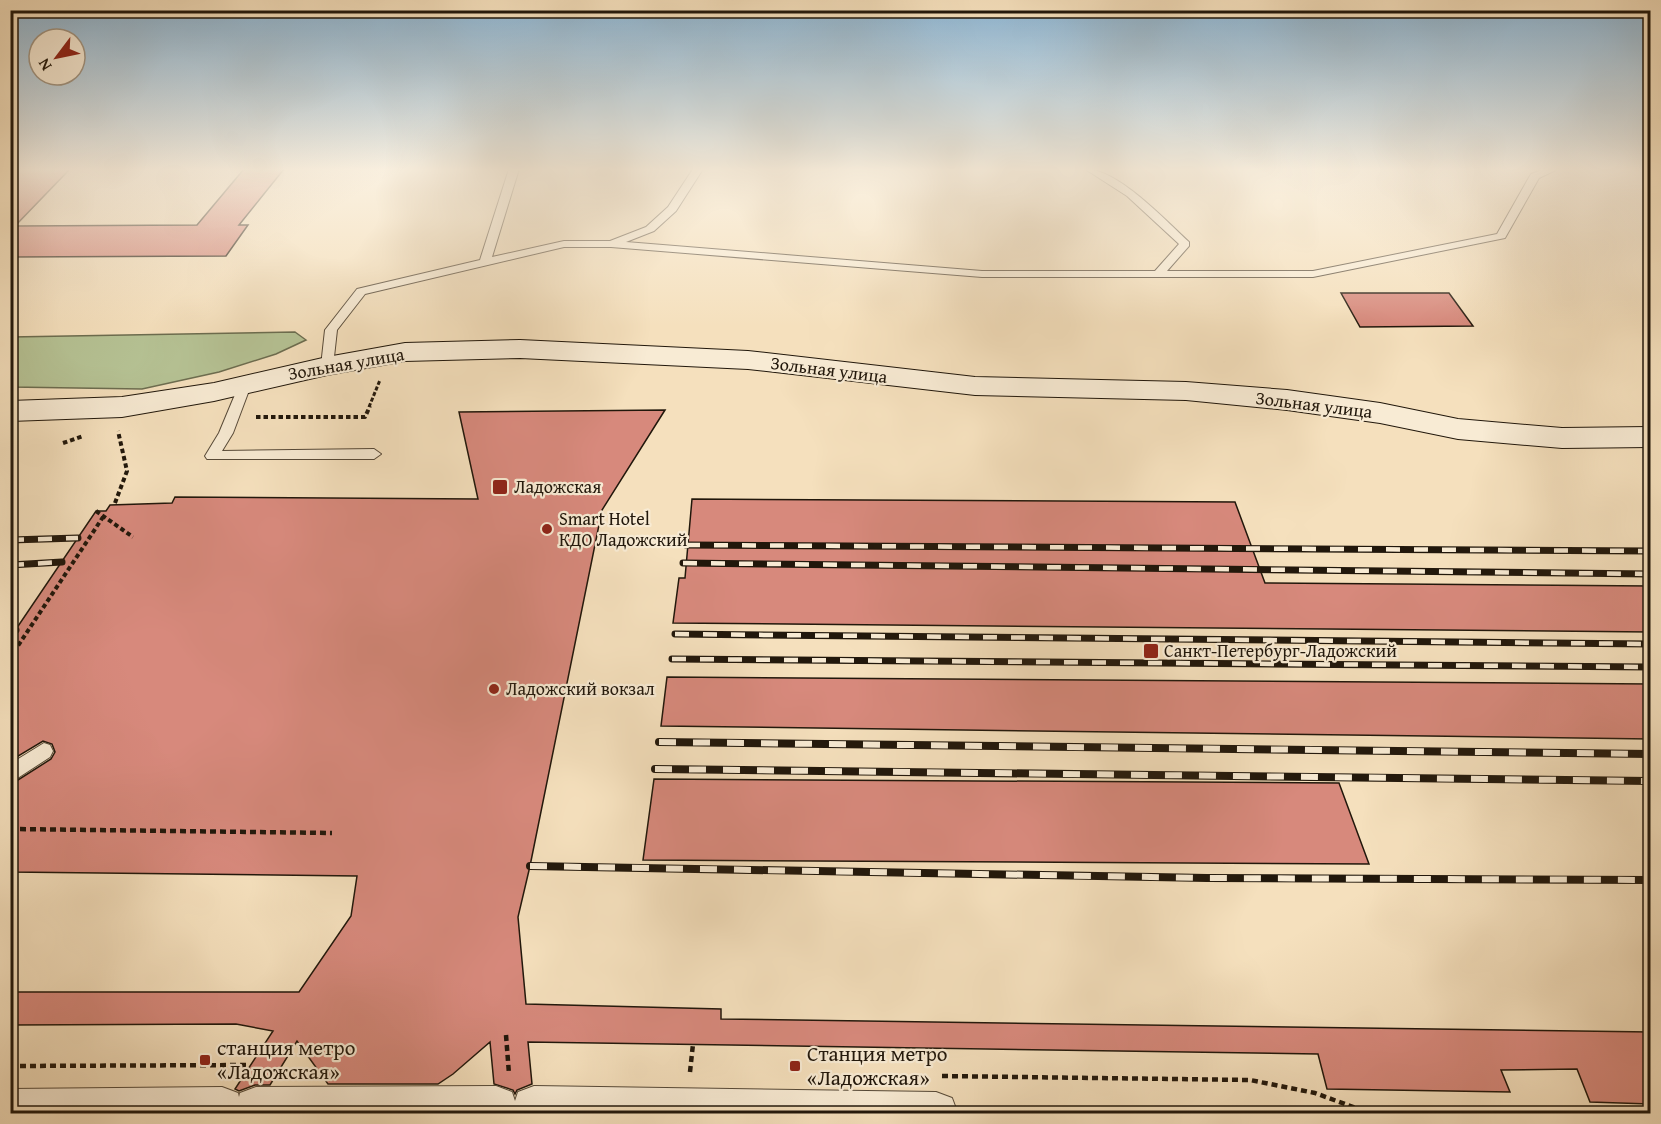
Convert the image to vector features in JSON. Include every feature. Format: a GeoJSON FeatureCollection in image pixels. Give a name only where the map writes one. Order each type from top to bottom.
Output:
{"type":"FeatureCollection","features":[{"type":"Feature","properties":{"kind":"street","name":"Зольная улица"},"geometry":{"type":"LineString","coordinates":[[10,411],[122,407],[405,352],[520,349],[737,359],[975,386],[1186,391],[1287,400],[1380,412],[1469,430],[1562,438],[1650,436]]}},
{"type":"Feature","properties":{"kind":"street"},"geometry":{"type":"LineString","coordinates":[[10,1111],[515,1108],[936,1113]]}},
{"type":"Feature","properties":{"kind":"lane"},"geometry":{"type":"LineString","coordinates":[[485,263],[498,221]]}},
{"type":"Feature","properties":{"kind":"lane"},"geometry":{"type":"LineString","coordinates":[[611,244],[650,229],[658,221]]}},
{"type":"Feature","properties":{"kind":"lane"},"geometry":{"type":"LineString","coordinates":[[1158,274],[1185,244],[1161,221]]}},
{"type":"Feature","properties":{"kind":"lane"},"geometry":{"type":"LineString","coordinates":[[327,366],[331,330],[361,291],[564,244],[611,244],[982,274],[1313,274],[1501,236],[1509,221]]}},
{"type":"Feature","properties":{"kind":"lane"},"geometry":{"type":"LineString","coordinates":[[244,385],[233,417],[212,456],[374,454]]}},
{"type":"Feature","properties":{"kind":"lane"},"geometry":{"type":"LineString","coordinates":[[10,775],[44,751]]}},
{"type":"Feature","properties":{"kind":"path"},"geometry":{"type":"LineString","coordinates":[[233,417],[366,417],[382,375]]}},
{"type":"Feature","properties":{"kind":"path"},"geometry":{"type":"LineString","coordinates":[[115,503],[127,471],[116,424]]}},
{"type":"Feature","properties":{"kind":"path"},"geometry":{"type":"LineString","coordinates":[[96,510],[133,537]]}},
{"type":"Feature","properties":{"kind":"path"},"geometry":{"type":"LineString","coordinates":[[10,658],[103,517]]}},
{"type":"Feature","properties":{"kind":"path"},"geometry":{"type":"LineString","coordinates":[[10,829],[332,833]]}},
{"type":"Feature","properties":{"kind":"path"},"geometry":{"type":"LineString","coordinates":[[690,1072],[693,1044]]}},
{"type":"Feature","properties":{"kind":"path"},"geometry":{"type":"LineString","coordinates":[[10,1066],[250,1065]]}},
{"type":"Feature","properties":{"kind":"path"},"geometry":{"type":"LineString","coordinates":[[1250,1080],[1315,1093],[1372,1113]]}},
{"type":"Feature","properties":{"kind":"green space"},"geometry":{"type":"Polygon","coordinates":[[[295,332],[306,340],[276,354],[219,372],[142,389],[11,387],[11,337],[295,332]]]}},
{"type":"Feature","properties":{"kind":"building"},"geometry":{"type":"Polygon","coordinates":[[[10,221],[19,221],[15,226],[197,225],[200,221],[242,221],[239,225],[248,225],[226,256],[10,257],[10,221]]]}},
{"type":"Feature","properties":{"kind":"building"},"geometry":{"type":"Polygon","coordinates":[[[1341,293],[1449,293],[1473,326],[1360,327],[1341,293]]]}},
{"type":"Feature","properties":{"kind":"building"},"geometry":{"type":"Polygon","coordinates":[[[665,410],[602,510],[518,917],[526,1004],[721,1009],[721,1019],[1650,1032],[1650,1104],[1590,1102],[1577,1069],[1501,1070],[1510,1092],[1327,1089],[1318,1054],[528,1042],[532,1084],[517,1090],[515,1094],[513,1090],[494,1084],[490,1042],[438,1084],[328,1084],[297,1041],[270,1085],[255,1085],[239,1091],[235,1089],[273,1031],[236,1024],[10,1025],[10,992],[299,992],[351,916],[357,876],[10,872],[10,785],[51,759],[55,752],[52,744],[43,741],[10,761],[10,638],[96,511],[106,511],[110,505],[172,503],[175,497],[478,499],[459,412],[665,410]]]}},
{"type":"Feature","properties":{"kind":"building"},"geometry":{"type":"Polygon","coordinates":[[[692,499],[1235,502],[1265,583],[1650,586],[1650,632],[673,623],[679,578],[685,578],[692,499]]]}},
{"type":"Feature","properties":{"kind":"building"},"geometry":{"type":"Polygon","coordinates":[[[667,677],[1650,684],[1650,739],[661,726],[667,677]]]}},
{"type":"Feature","properties":{"kind":"building"},"geometry":{"type":"Polygon","coordinates":[[[654,779],[1339,783],[1369,864],[643,860],[654,779]]]}},
{"type":"Feature","properties":{"kind":"railway"},"geometry":{"type":"LineString","coordinates":[[10,540],[78,538]]}},
{"type":"Feature","properties":{"kind":"railway"},"geometry":{"type":"LineString","coordinates":[[686,545],[1650,551]]}},
{"type":"Feature","properties":{"kind":"railway"},"geometry":{"type":"LineString","coordinates":[[10,565],[62,562]]}},
{"type":"Feature","properties":{"kind":"railway"},"geometry":{"type":"LineString","coordinates":[[683,563],[1650,574]]}},
{"type":"Feature","properties":{"kind":"railway"},"geometry":{"type":"LineString","coordinates":[[10,630],[16,630]]}},
{"type":"Feature","properties":{"kind":"railway"},"geometry":{"type":"LineString","coordinates":[[675,634],[1650,644]]}},
{"type":"Feature","properties":{"kind":"railway"},"geometry":{"type":"LineString","coordinates":[[672,659],[1650,667]]}},
{"type":"Feature","properties":{"kind":"railway"},"geometry":{"type":"LineString","coordinates":[[659,742],[1650,754]]}},
{"type":"Feature","properties":{"kind":"railway"},"geometry":{"type":"LineString","coordinates":[[655,769],[1650,781]]}},
{"type":"Feature","properties":{"kind":"railway"},"geometry":{"type":"LineString","coordinates":[[530,866],[1207,878],[1650,880]]}},
{"type":"Feature","properties":{"kind":"place","name":"Ладожская"},"geometry":{"type":"Point","coordinates":[500,487]}},
{"type":"Feature","properties":{"kind":"place","name":"Smart Hotel КДО Ладожский"},"geometry":{"type":"Point","coordinates":[547,529]}},
{"type":"Feature","properties":{"kind":"place","name":"Санкт-Петербург-Ладожский"},"geometry":{"type":"Point","coordinates":[1151,651]}},
{"type":"Feature","properties":{"kind":"place","name":"Ладожский вокзал"},"geometry":{"type":"Point","coordinates":[494,689]}},
{"type":"Feature","properties":{"kind":"place","name":"станция метро «Ладожская»"},"geometry":{"type":"Point","coordinates":[205,1060]}},
{"type":"Feature","properties":{"kind":"place","name":"Станция метро «Ладожская»"},"geometry":{"type":"Point","coordinates":[795,1066]}}]}
